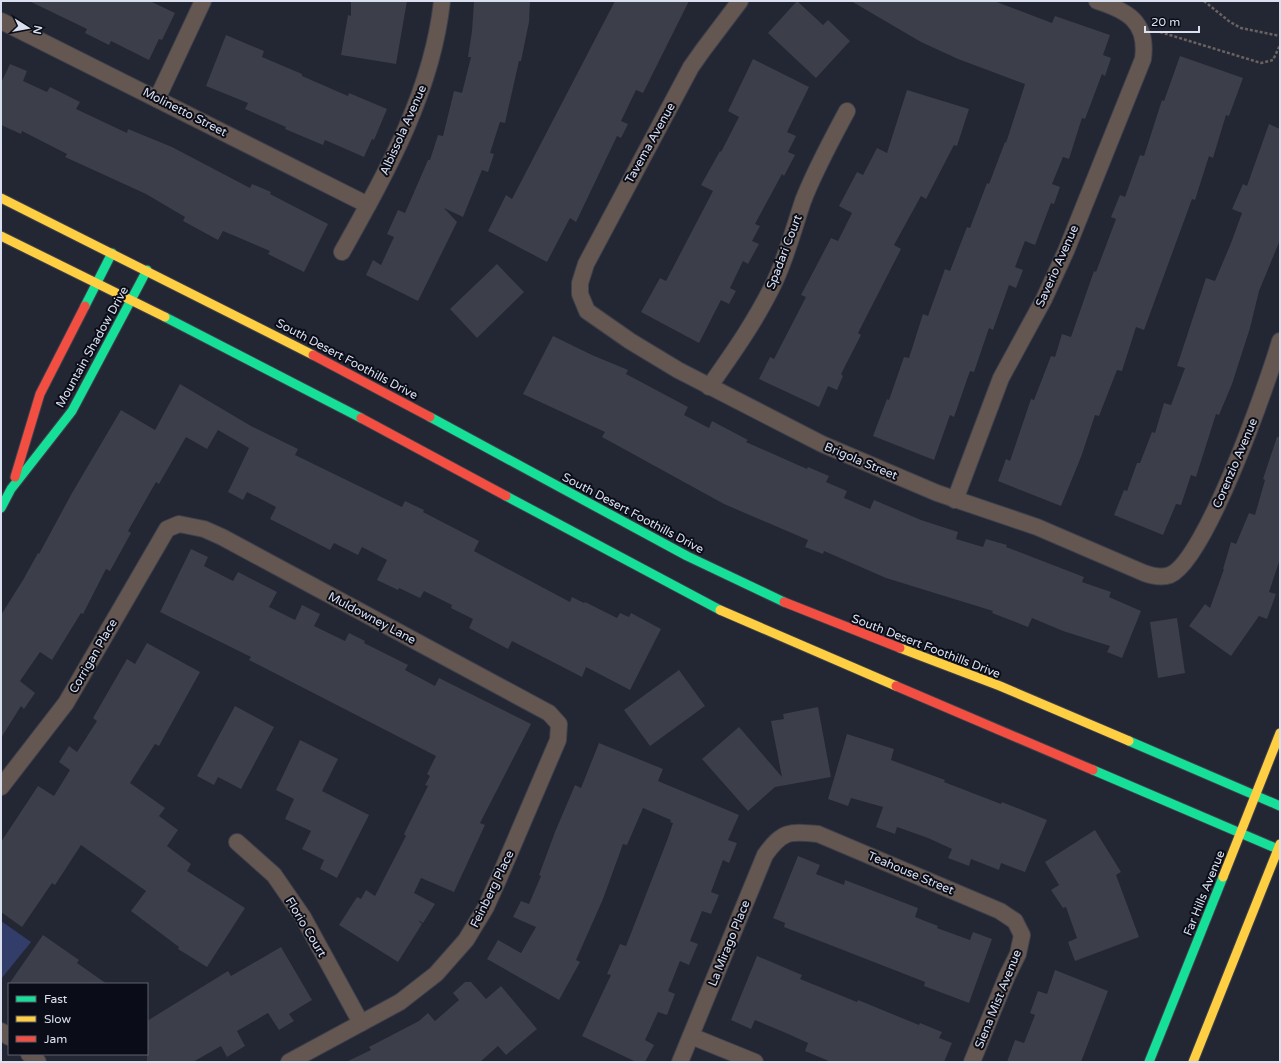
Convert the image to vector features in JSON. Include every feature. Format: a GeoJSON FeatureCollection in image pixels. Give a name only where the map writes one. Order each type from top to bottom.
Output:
{"type":"FeatureCollection","features":[{"type":"Feature","properties":{"kind":"main road","name":"South Desert Foothills Drive"},"geometry":{"type":"LineString","coordinates":[[1,198],[147,270],[371,384],[687,556],[800,610],[1000,686],[1277,805]]}},
{"type":"Feature","properties":{"kind":"main road"},"geometry":{"type":"LineString","coordinates":[[1,236],[97,282],[330,401],[729,615],[1259,842],[1279,848],[1193,1062]]}},
{"type":"Feature","properties":{"kind":"main road","name":"Mountain Shadow Drive"},"geometry":{"type":"LineString","coordinates":[[11,489],[40,394],[112,253]]}},
{"type":"Feature","properties":{"kind":"main road","name":"Mountain Shadow Drive"},"geometry":{"type":"LineString","coordinates":[[1,508],[11,489],[72,411],[147,270]]}},
{"type":"Feature","properties":{"kind":"main road","name":"Far Hills Avenue"},"geometry":{"type":"LineString","coordinates":[[1149,1062],[1280,733]]}},
{"type":"Feature","properties":{"kind":"street"},"geometry":{"type":"LineString","coordinates":[[157,99],[203,1]]}},
{"type":"Feature","properties":{"kind":"street","name":"Albissola Avenue"},"geometry":{"type":"LineString","coordinates":[[342,252],[402,138],[419,99],[431,61],[442,1]]}},
{"type":"Feature","properties":{"kind":"street","name":"Tavema Avenue"},"geometry":{"type":"LineString","coordinates":[[580,294],[580,284],[586,264],[691,67],[740,1]]}},
{"type":"Feature","properties":{"kind":"street","name":"Saverio Avenue"},"geometry":{"type":"LineString","coordinates":[[955,500],[1002,378],[1044,299],[1066,251],[1142,59],[1143,37],[1140,28],[1134,19],[1126,13],[1097,1]]}},
{"type":"Feature","properties":{"kind":"street","name":"Molinetto Street"},"geometry":{"type":"LineString","coordinates":[[1,21],[368,205]]}},
{"type":"Feature","properties":{"kind":"street","name":"Spadari Court"},"geometry":{"type":"LineString","coordinates":[[709,387],[740,342],[766,299],[783,261],[816,172],[848,111]]}},
{"type":"Feature","properties":{"kind":"street","name":"Brigola Street"},"geometry":{"type":"LineString","coordinates":[[580,294],[587,311],[630,341],[709,387],[822,444],[955,500],[1024,521],[1144,573],[1153,576],[1171,575]]}},
{"type":"Feature","properties":{"kind":"street","name":"Corenzio Avenue"},"geometry":{"type":"LineString","coordinates":[[1171,575],[1186,562],[1224,493],[1258,408],[1280,341]]}},
{"type":"Feature","properties":{"kind":"street","name":"Muldowney Lane"},"geometry":{"type":"LineString","coordinates":[[179,524],[204,529],[222,537],[549,713],[559,724]]}},
{"type":"Feature","properties":{"kind":"street","name":"Corrigan Place"},"geometry":{"type":"LineString","coordinates":[[1,787],[66,703],[167,529],[179,524]]}},
{"type":"Feature","properties":{"kind":"street","name":"Feinberg Place"},"geometry":{"type":"LineString","coordinates":[[289,1062],[400,1002],[436,974],[466,940],[486,907],[500,878],[558,740],[559,724]]}},
{"type":"Feature","properties":{"kind":"street","name":"Teahouse Street"},"geometry":{"type":"LineString","coordinates":[[789,833],[818,834],[987,906],[1015,921],[1022,936]]}},
{"type":"Feature","properties":{"kind":"street","name":"La Mirago Place"},"geometry":{"type":"LineString","coordinates":[[680,1062],[765,855],[776,840],[789,833]]}},
{"type":"Feature","properties":{"kind":"street","name":"Florio Court"},"geometry":{"type":"LineString","coordinates":[[237,842],[274,875],[303,918],[361,1023]]}},
{"type":"Feature","properties":{"kind":"street","name":"Siena Mist Avenue"},"geometry":{"type":"LineString","coordinates":[[972,1062],[1007,976],[1018,954],[1022,936]]}},
{"type":"Feature","properties":{"kind":"street"},"geometry":{"type":"LineString","coordinates":[[691,1036],[755,1062]]}},
{"type":"Feature","properties":{"kind":"street"},"geometry":{"type":"LineString","coordinates":[[30,1055],[38,1062]]}},
{"type":"Feature","properties":{"kind":"path"},"geometry":{"type":"LineString","coordinates":[[1204,1],[1230,22],[1241,28],[1280,36]]}},
{"type":"Feature","properties":{"kind":"path"},"geometry":{"type":"LineString","coordinates":[[1160,32],[1262,63],[1273,60],[1280,45]]}},
{"type":"Feature","properties":{"kind":"shaded area"},"geometry":{"type":"Polygon","coordinates":[[[1,921],[31,942],[1,979],[1,921]]]}},
{"type":"Feature","properties":{"kind":"building"},"geometry":{"type":"Polygon","coordinates":[[[29,1],[150,1],[175,13],[162,40],[159,39],[149,60],[111,41],[109,45],[85,33],[87,29],[29,1]]]}},
{"type":"Feature","properties":{"kind":"building"},"geometry":{"type":"Polygon","coordinates":[[[351,1],[407,1],[396,64],[341,55],[348,15],[351,16],[351,1]]]}},
{"type":"Feature","properties":{"kind":"building"},"geometry":{"type":"Polygon","coordinates":[[[474,1],[530,1],[529,22],[521,61],[519,61],[505,123],[500,122],[490,153],[494,154],[488,172],[482,170],[463,217],[444,208],[457,222],[418,301],[366,275],[373,260],[381,265],[394,237],[387,234],[398,210],[405,213],[428,160],[430,160],[438,135],[443,136],[454,91],[462,93],[471,57],[468,57],[472,31],[474,1]]]}},
{"type":"Feature","properties":{"kind":"building"},"geometry":{"type":"Polygon","coordinates":[[[615,1],[689,1],[643,93],[636,90],[621,121],[628,124],[621,138],[617,136],[576,222],[570,218],[547,262],[488,231],[506,195],[512,199],[615,1]]]}},
{"type":"Feature","properties":{"kind":"building"},"geometry":{"type":"Polygon","coordinates":[[[797,1],[823,25],[828,20],[850,41],[816,78],[768,33],[797,1]]]}},
{"type":"Feature","properties":{"kind":"building"},"geometry":{"type":"Polygon","coordinates":[[[851,1],[994,1],[1052,23],[1055,16],[1110,35],[1103,55],[1111,58],[1105,76],[1102,74],[1085,119],[1082,118],[1069,159],[1063,157],[1052,184],[1060,187],[1054,204],[1051,203],[1035,245],[1025,241],[1015,267],[1023,270],[1016,288],[1009,285],[993,330],[989,328],[974,372],[970,371],[954,417],[950,415],[934,460],[873,436],[887,399],[889,400],[904,357],[909,358],[923,314],[928,316],[945,269],[950,271],[967,227],[970,228],[987,183],[989,184],[1005,142],[1006,143],[1025,84],[958,59],[921,42],[851,1]]]}},
{"type":"Feature","properties":{"kind":"building"},"geometry":{"type":"Polygon","coordinates":[[[226,35],[264,51],[262,57],[302,74],[302,76],[348,96],[349,93],[387,109],[374,140],[372,139],[364,157],[325,140],[323,145],[285,129],[286,127],[245,109],[248,103],[206,86],[226,35]]]}},
{"type":"Feature","properties":{"kind":"building"},"geometry":{"type":"Polygon","coordinates":[[[1180,56],[1243,78],[1229,116],[1226,115],[1213,158],[1209,156],[1195,200],[1192,199],[1144,330],[1136,327],[1122,371],[1117,370],[1099,416],[1095,415],[1081,457],[1061,506],[998,481],[1006,459],[1010,461],[1031,399],[1034,400],[1051,356],[1055,357],[1062,334],[1071,337],[1094,271],[1096,272],[1116,219],[1111,217],[1120,195],[1125,197],[1140,155],[1144,156],[1162,100],[1164,101],[1180,56]]]}},
{"type":"Feature","properties":{"kind":"building"},"geometry":{"type":"Polygon","coordinates":[[[753,59],[809,87],[787,132],[796,136],[788,152],[795,155],[784,176],[782,174],[755,224],[760,226],[752,241],[759,244],[748,264],[743,261],[730,288],[736,291],[729,304],[721,300],[699,343],[641,312],[660,278],[666,281],[713,191],[701,185],[720,151],[721,152],[739,117],[728,111],[753,59]]]}},
{"type":"Feature","properties":{"kind":"building"},"geometry":{"type":"Polygon","coordinates":[[[10,64],[27,71],[23,81],[47,92],[50,87],[80,102],[76,109],[127,133],[128,129],[172,147],[250,188],[252,184],[271,192],[270,194],[328,224],[304,272],[268,254],[270,251],[223,231],[218,240],[183,221],[185,217],[146,194],[65,157],[67,154],[22,131],[21,134],[1,125],[1,83],[10,64]]]}},
{"type":"Feature","properties":{"kind":"building"},"geometry":{"type":"Polygon","coordinates":[[[907,90],[969,109],[957,146],[954,145],[926,199],[921,196],[894,245],[901,249],[858,333],[861,335],[841,374],[843,376],[837,390],[828,386],[819,407],[759,379],[770,357],[774,359],[806,297],[801,295],[831,238],[838,241],[852,213],[839,206],[857,172],[863,175],[877,148],[887,153],[907,90]]]}},
{"type":"Feature","properties":{"kind":"building"},"geometry":{"type":"Polygon","coordinates":[[[1269,124],[1280,129],[1280,240],[1259,291],[1250,328],[1232,384],[1219,415],[1216,414],[1196,477],[1191,475],[1181,505],[1176,504],[1163,535],[1114,515],[1124,490],[1127,491],[1137,463],[1140,463],[1152,432],[1155,433],[1164,403],[1171,405],[1185,368],[1177,366],[1206,278],[1215,281],[1231,243],[1242,213],[1232,209],[1243,184],[1247,186],[1269,124]]]}},
{"type":"Feature","properties":{"kind":"building"},"geometry":{"type":"Polygon","coordinates":[[[497,264],[524,292],[477,338],[450,309],[497,264]]]}},
{"type":"Feature","properties":{"kind":"building"},"geometry":{"type":"Polygon","coordinates":[[[553,336],[592,355],[628,370],[626,374],[688,407],[684,415],[709,428],[712,421],[748,440],[746,442],[807,469],[808,467],[829,476],[826,482],[847,491],[844,498],[870,509],[874,500],[921,520],[958,532],[956,539],[983,547],[986,539],[1007,545],[1006,547],[1084,577],[1082,582],[1111,592],[1109,597],[1141,611],[1122,658],[1107,652],[1110,646],[1063,631],[1032,618],[1028,627],[992,613],[993,611],[886,578],[824,551],[823,554],[805,547],[808,540],[724,504],[602,437],[605,432],[523,394],[553,336]]]}},
{"type":"Feature","properties":{"kind":"building"},"geometry":{"type":"Polygon","coordinates":[[[180,384],[251,426],[298,449],[295,455],[402,507],[405,501],[424,510],[423,512],[479,541],[474,551],[570,602],[572,597],[617,618],[620,613],[629,617],[631,613],[661,629],[630,690],[586,667],[582,677],[512,641],[508,649],[469,628],[473,619],[451,608],[452,605],[424,591],[420,598],[377,580],[387,560],[362,547],[358,555],[334,543],[330,550],[270,519],[276,507],[247,492],[243,500],[228,492],[249,448],[218,430],[207,449],[186,437],[159,484],[156,482],[128,531],[131,533],[110,571],[106,569],[83,614],[81,613],[52,660],[40,652],[20,681],[35,693],[24,709],[21,706],[1,738],[1,615],[38,553],[39,554],[72,493],[121,410],[155,430],[180,384]]]}},
{"type":"Feature","properties":{"kind":"building"},"geometry":{"type":"Polygon","coordinates":[[[1277,437],[1280,437],[1280,559],[1269,592],[1276,594],[1267,619],[1259,616],[1231,656],[1189,626],[1205,604],[1210,608],[1224,569],[1231,542],[1236,544],[1249,513],[1255,515],[1265,480],[1263,479],[1277,437]]]}},
{"type":"Feature","properties":{"kind":"building"},"geometry":{"type":"Polygon","coordinates":[[[191,549],[208,557],[204,566],[233,581],[238,572],[277,592],[269,607],[295,620],[302,605],[320,614],[314,626],[345,641],[349,633],[365,641],[364,643],[408,665],[405,670],[435,686],[439,678],[531,724],[480,823],[485,825],[454,892],[421,878],[414,893],[435,904],[423,923],[418,920],[422,924],[398,962],[339,925],[357,897],[361,899],[366,890],[375,896],[406,836],[404,834],[428,786],[425,785],[430,776],[427,774],[436,756],[249,660],[251,657],[160,612],[191,549]]]}},
{"type":"Feature","properties":{"kind":"building"},"geometry":{"type":"Polygon","coordinates":[[[1177,618],[1185,673],[1158,678],[1150,622],[1177,618]]]}},
{"type":"Feature","properties":{"kind":"building"},"geometry":{"type":"Polygon","coordinates":[[[147,643],[200,672],[159,746],[155,744],[130,783],[165,808],[159,816],[178,830],[167,846],[191,864],[187,871],[245,908],[207,967],[178,949],[179,947],[131,911],[146,891],[81,845],[55,885],[52,883],[22,927],[1,912],[1,842],[38,786],[54,796],[70,770],[59,762],[69,746],[77,752],[97,721],[93,718],[127,659],[135,664],[147,643]]]}},
{"type":"Feature","properties":{"kind":"building"},"geometry":{"type":"Polygon","coordinates":[[[679,670],[705,706],[650,746],[624,710],[679,670]]]}},
{"type":"Feature","properties":{"kind":"building"},"geometry":{"type":"Polygon","coordinates":[[[235,706],[274,727],[241,789],[218,777],[214,785],[197,776],[235,706]]]}},
{"type":"Feature","properties":{"kind":"building"},"geometry":{"type":"Polygon","coordinates":[[[818,707],[831,777],[775,787],[748,811],[702,759],[739,727],[782,777],[771,721],[784,719],[783,714],[818,707]]]}},
{"type":"Feature","properties":{"kind":"building"},"geometry":{"type":"Polygon","coordinates":[[[847,734],[894,749],[891,760],[945,780],[944,782],[1001,804],[1002,802],[1047,820],[1025,872],[1001,863],[999,870],[971,859],[969,866],[948,858],[952,849],[928,838],[897,827],[895,834],[876,827],[883,807],[851,798],[848,806],[828,799],[847,734]]]}},
{"type":"Feature","properties":{"kind":"building"},"geometry":{"type":"Polygon","coordinates":[[[300,740],[338,759],[322,791],[369,815],[337,878],[320,869],[324,860],[302,849],[311,831],[285,819],[294,799],[276,790],[300,740]]]}},
{"type":"Feature","properties":{"kind":"building"},"geometry":{"type":"Polygon","coordinates":[[[599,743],[663,769],[658,781],[739,815],[728,840],[737,843],[729,863],[723,860],[711,892],[719,895],[711,914],[702,911],[690,941],[698,944],[689,965],[680,961],[668,991],[675,994],[667,1015],[658,1012],[645,1040],[654,1045],[645,1062],[636,1062],[582,1036],[611,975],[607,974],[620,944],[626,946],[668,838],[673,823],[670,822],[671,820],[643,808],[627,845],[623,844],[603,899],[576,960],[580,962],[559,1000],[487,959],[498,940],[521,953],[536,927],[513,917],[521,901],[529,904],[541,876],[539,875],[555,832],[575,785],[581,788],[599,743]]]}},
{"type":"Feature","properties":{"kind":"building"},"geometry":{"type":"Polygon","coordinates":[[[1095,830],[1121,872],[1116,875],[1139,937],[1075,961],[1068,942],[1077,938],[1066,907],[1063,908],[1051,890],[1059,885],[1045,862],[1095,830]]]}},
{"type":"Feature","properties":{"kind":"building"},"geometry":{"type":"Polygon","coordinates":[[[798,856],[820,865],[816,874],[844,885],[845,880],[918,908],[915,917],[938,926],[937,928],[970,940],[973,932],[992,939],[969,1003],[924,986],[925,982],[784,927],[785,923],[773,918],[798,856]]]}},
{"type":"Feature","properties":{"kind":"building"},"geometry":{"type":"Polygon","coordinates":[[[43,935],[79,960],[77,963],[106,983],[10,983],[43,935]]]}},
{"type":"Feature","properties":{"kind":"building"},"geometry":{"type":"Polygon","coordinates":[[[281,947],[312,1000],[289,1014],[294,1021],[279,1030],[268,1013],[237,1031],[245,1046],[227,1057],[221,1046],[193,1062],[147,1062],[148,1020],[228,971],[231,976],[281,947]]]}},
{"type":"Feature","properties":{"kind":"building"},"geometry":{"type":"Polygon","coordinates":[[[757,956],[802,975],[800,979],[857,1002],[858,1000],[919,1025],[920,1023],[942,1032],[939,1038],[952,1043],[944,1062],[831,1062],[805,1051],[808,1043],[786,1033],[755,1020],[751,1029],[731,1020],[757,956]]]}},
{"type":"Feature","properties":{"kind":"building"},"geometry":{"type":"Polygon","coordinates":[[[1055,970],[1108,991],[1081,1062],[1007,1062],[1015,1040],[1024,1043],[1035,1015],[1030,1013],[1038,991],[1047,994],[1055,970]]]}},
{"type":"Feature","properties":{"kind":"building"},"geometry":{"type":"Polygon","coordinates":[[[465,982],[471,982],[486,999],[501,986],[537,1029],[506,1055],[498,1046],[480,1062],[346,1062],[371,1050],[369,1047],[419,1021],[428,1013],[435,1021],[459,1000],[453,993],[465,982]]]}},
{"type":"Feature","properties":{"kind":"traffic: fast"},"geometry":{"type":"LineString","coordinates":[[85,306],[112,253]]}},
{"type":"Feature","properties":{"kind":"traffic: fast"},"geometry":{"type":"LineString","coordinates":[[1,508],[11,489],[72,411],[147,270]]}},
{"type":"Feature","properties":{"kind":"traffic: fast"},"geometry":{"type":"LineString","coordinates":[[165,317],[361,418]]}},
{"type":"Feature","properties":{"kind":"traffic: fast"},"geometry":{"type":"LineString","coordinates":[[430,417],[687,556],[784,602]]}},
{"type":"Feature","properties":{"kind":"traffic: fast"},"geometry":{"type":"LineString","coordinates":[[506,496],[720,610]]}},
{"type":"Feature","properties":{"kind":"traffic: fast"},"geometry":{"type":"LineString","coordinates":[[1129,741],[1280,806]]}},
{"type":"Feature","properties":{"kind":"traffic: fast"},"geometry":{"type":"LineString","coordinates":[[1093,770],[1280,850]]}},
{"type":"Feature","properties":{"kind":"traffic: fast"},"geometry":{"type":"LineString","coordinates":[[1149,1062],[1223,877]]}},
{"type":"Feature","properties":{"kind":"traffic: slow"},"geometry":{"type":"LineString","coordinates":[[1,198],[313,355]]}},
{"type":"Feature","properties":{"kind":"traffic: slow"},"geometry":{"type":"LineString","coordinates":[[1,236],[165,317]]}},
{"type":"Feature","properties":{"kind":"traffic: slow"},"geometry":{"type":"LineString","coordinates":[[720,610],[896,686]]}},
{"type":"Feature","properties":{"kind":"traffic: slow"},"geometry":{"type":"LineString","coordinates":[[900,648],[1000,686],[1129,741]]}},
{"type":"Feature","properties":{"kind":"traffic: slow"},"geometry":{"type":"LineString","coordinates":[[1223,877],[1280,733]]}},
{"type":"Feature","properties":{"kind":"traffic: slow"},"geometry":{"type":"LineString","coordinates":[[1193,1062],[1280,844]]}},
{"type":"Feature","properties":{"kind":"traffic: jam"},"geometry":{"type":"LineString","coordinates":[[15,477],[40,394],[85,306]]}},
{"type":"Feature","properties":{"kind":"traffic: jam"},"geometry":{"type":"LineString","coordinates":[[313,355],[430,417]]}},
{"type":"Feature","properties":{"kind":"traffic: jam"},"geometry":{"type":"LineString","coordinates":[[361,418],[506,496]]}},
{"type":"Feature","properties":{"kind":"traffic: jam"},"geometry":{"type":"LineString","coordinates":[[784,602],[900,648]]}},
{"type":"Feature","properties":{"kind":"traffic: jam"},"geometry":{"type":"LineString","coordinates":[[896,686],[1093,770]]}}]}
